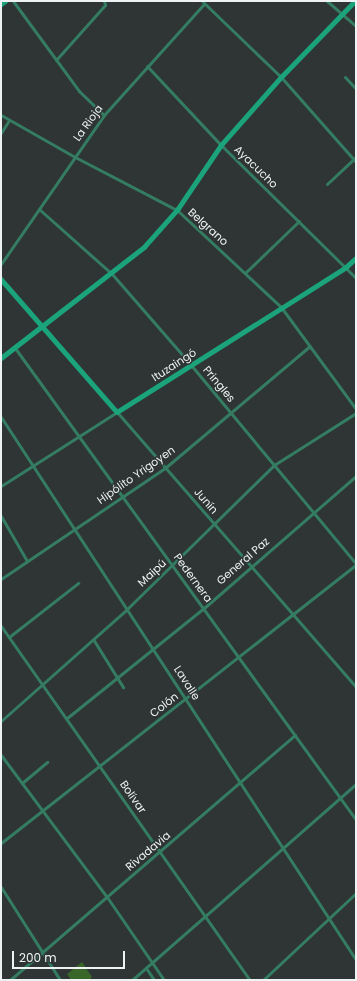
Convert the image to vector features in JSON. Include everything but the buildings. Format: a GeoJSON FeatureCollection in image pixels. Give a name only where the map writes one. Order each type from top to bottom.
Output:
{"type":"FeatureCollection","features":[{"type":"Feature","properties":{"kind":"street"},"geometry":{"type":"LineString","coordinates":[[1,4],[5,1]]}},
{"type":"Feature","properties":{"kind":"street"},"geometry":{"type":"LineString","coordinates":[[13,1],[79,91],[104,115]]}},
{"type":"Feature","properties":{"kind":"street"},"geometry":{"type":"LineString","coordinates":[[56,60],[105,5],[104,1]]}},
{"type":"Feature","properties":{"kind":"street"},"geometry":{"type":"LineString","coordinates":[[328,1],[356,26]]}},
{"type":"Feature","properties":{"kind":"street"},"geometry":{"type":"LineString","coordinates":[[1,358],[112,274],[144,247],[176,210],[221,145],[281,77],[355,1]]}},
{"type":"Feature","properties":{"kind":"street"},"geometry":{"type":"LineString","coordinates":[[203,2],[281,77],[355,160],[327,184]]}},
{"type":"Feature","properties":{"kind":"street","name":"La Rioja"},"geometry":{"type":"LineString","coordinates":[[1,264],[104,115],[203,2]]}},
{"type":"Feature","properties":{"kind":"street","name":"Ayacucho"},"geometry":{"type":"LineString","coordinates":[[146,66],[221,145],[356,278]]}},
{"type":"Feature","properties":{"kind":"street"},"geometry":{"type":"LineString","coordinates":[[345,77],[356,89]]}},
{"type":"Feature","properties":{"kind":"street","name":"Belgrano"},"geometry":{"type":"LineString","coordinates":[[1,115],[75,157],[176,210],[281,307],[356,409]]}},
{"type":"Feature","properties":{"kind":"street"},"geometry":{"type":"LineString","coordinates":[[1,133],[9,120]]}},
{"type":"Feature","properties":{"kind":"street","name":"Pringles"},"geometry":{"type":"LineString","coordinates":[[39,209],[112,274],[191,365],[356,565]]}},
{"type":"Feature","properties":{"kind":"street"},"geometry":{"type":"LineString","coordinates":[[245,273],[299,221]]}},
{"type":"Feature","properties":{"kind":"street","name":"Ituzaingó"},"geometry":{"type":"LineString","coordinates":[[1,486],[346,267],[356,258]]}},
{"type":"Feature","properties":{"kind":"street","name":"Junín"},"geometry":{"type":"LineString","coordinates":[[1,278],[293,615],[355,684]]}},
{"type":"Feature","properties":{"kind":"street","name":"Hipólito Yrigoyen"},"geometry":{"type":"LineString","coordinates":[[1,579],[74,528],[165,468],[310,346]]}},
{"type":"Feature","properties":{"kind":"street","name":"Pedernera"},"geometry":{"type":"LineString","coordinates":[[15,348],[356,820]]}},
{"type":"Feature","properties":{"kind":"street","name":"Maipú"},"geometry":{"type":"LineString","coordinates":[[1,721],[173,566],[274,465],[356,413]]}},
{"type":"Feature","properties":{"kind":"street","name":"Lavalle"},"geometry":{"type":"LineString","coordinates":[[1,417],[356,960]]}},
{"type":"Feature","properties":{"kind":"street","name":"General Paz"},"geometry":{"type":"LineString","coordinates":[[67,718],[204,608],[356,476]]}},
{"type":"Feature","properties":{"kind":"street"},"geometry":{"type":"LineString","coordinates":[[1,516],[27,561]]}},
{"type":"Feature","properties":{"kind":"street","name":"Colón"},"geometry":{"type":"LineString","coordinates":[[1,843],[186,698],[240,658],[356,565]]}},
{"type":"Feature","properties":{"kind":"street"},"geometry":{"type":"LineString","coordinates":[[9,637],[78,583]]}},
{"type":"Feature","properties":{"kind":"street","name":"Bolívar"},"geometry":{"type":"LineString","coordinates":[[1,626],[250,980]]}},
{"type":"Feature","properties":{"kind":"street"},"geometry":{"type":"LineString","coordinates":[[93,639],[123,687]]}},
{"type":"Feature","properties":{"kind":"street","name":"Rivadavia"},"geometry":{"type":"LineString","coordinates":[[10,980],[161,852],[295,735]]}},
{"type":"Feature","properties":{"kind":"street"},"geometry":{"type":"LineString","coordinates":[[1,755],[42,812],[107,897],[164,980]]}},
{"type":"Feature","properties":{"kind":"street"},"geometry":{"type":"LineString","coordinates":[[22,783],[47,762]]}},
{"type":"Feature","properties":{"kind":"street"},"geometry":{"type":"LineString","coordinates":[[132,980],[284,849],[356,784]]}},
{"type":"Feature","properties":{"kind":"street"},"geometry":{"type":"LineString","coordinates":[[1,887],[60,980]]}},
{"type":"Feature","properties":{"kind":"street"},"geometry":{"type":"LineString","coordinates":[[263,980],[356,893]]}},
{"type":"Feature","properties":{"kind":"street"},"geometry":{"type":"LineString","coordinates":[[146,968],[154,980]]}},
{"type":"Feature","properties":{"kind":"green space"},"geometry":{"type":"Polygon","coordinates":[[[82,962],[92,977],[89,980],[71,980],[67,974],[82,962]]]}}]}
